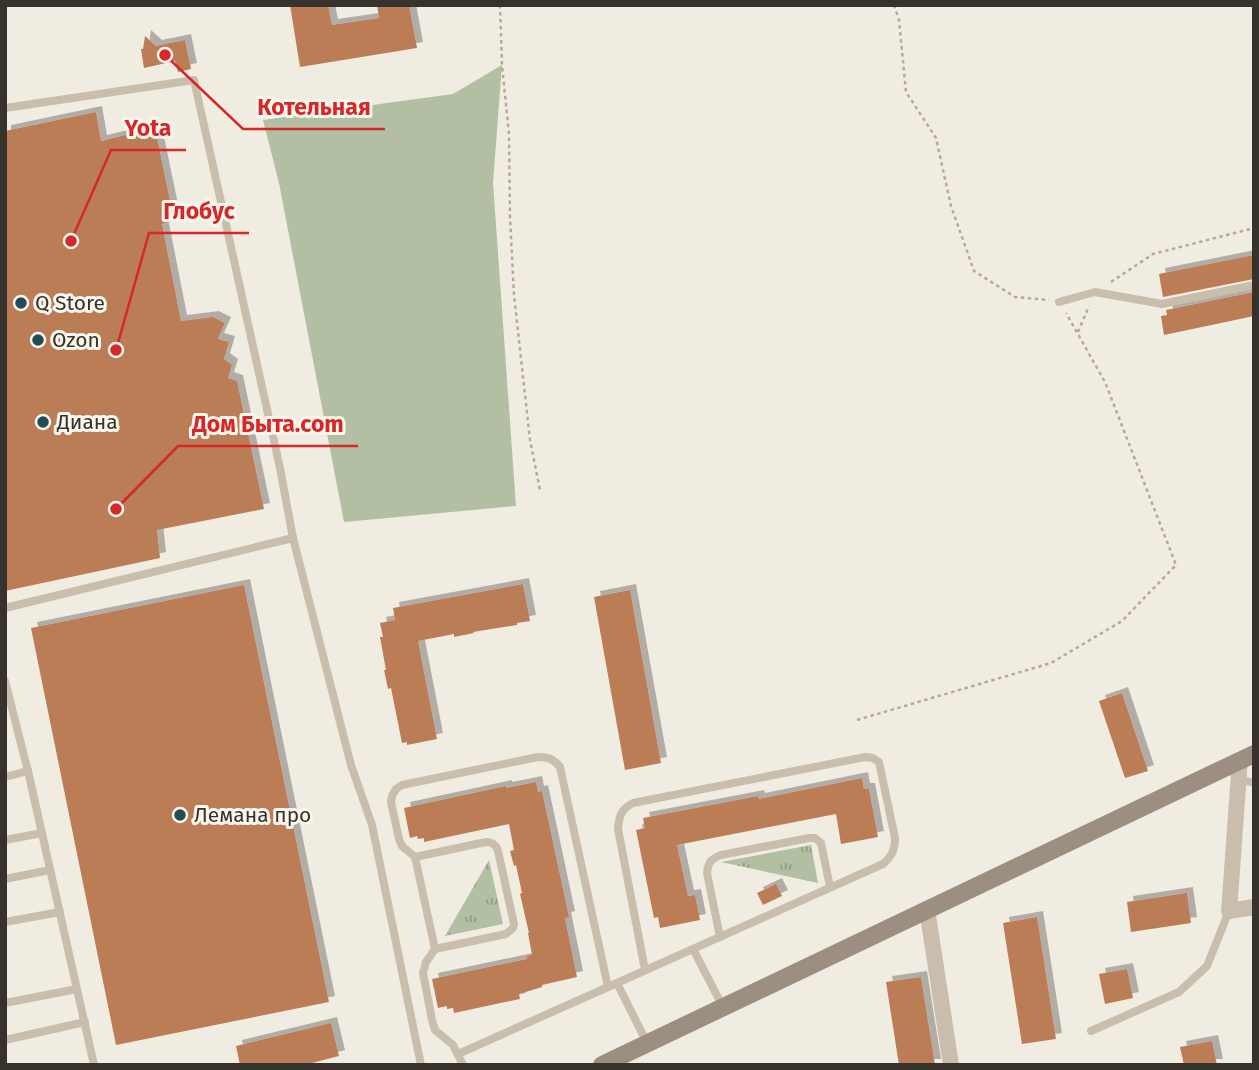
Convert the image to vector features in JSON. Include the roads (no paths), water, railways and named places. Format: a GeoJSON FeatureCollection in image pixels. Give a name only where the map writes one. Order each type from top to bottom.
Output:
{"type":"FeatureCollection","features":[{"type":"Feature","properties":{"kind":"street"},"geometry":{"type":"LineString","coordinates":[[602,1065],[1247,757],[1229,911],[1254,907]]}},
{"type":"Feature","properties":{"kind":"street"},"geometry":{"type":"LineString","coordinates":[[927,909],[951,1065]]}},
{"type":"Feature","properties":{"kind":"lane"},"geometry":{"type":"LineString","coordinates":[[5,108],[194,79],[293,538],[351,765],[372,825],[421,1065]]}},
{"type":"Feature","properties":{"kind":"lane"},"geometry":{"type":"LineString","coordinates":[[1059,302],[1095,292],[1162,304],[1254,285]]}},
{"type":"Feature","properties":{"kind":"lane"},"geometry":{"type":"LineString","coordinates":[[5,608],[293,538]]}},
{"type":"Feature","properties":{"kind":"lane"},"geometry":{"type":"LineString","coordinates":[[5,681],[85,1022],[93,1064],[82,1065]]}},
{"type":"Feature","properties":{"kind":"lane"},"geometry":{"type":"LineString","coordinates":[[435,949],[415,857],[402,846],[399,839],[391,802],[396,789],[402,785],[546,757],[561,767],[608,987]]}},
{"type":"Feature","properties":{"kind":"lane"},"geometry":{"type":"LineString","coordinates":[[458,1054],[645,971],[830,887],[883,864],[895,849],[895,838],[879,762],[865,757],[633,803],[624,808],[618,818],[618,829],[645,971]]}},
{"type":"Feature","properties":{"kind":"lane"},"geometry":{"type":"LineString","coordinates":[[5,776],[28,772]]}},
{"type":"Feature","properties":{"kind":"lane"},"geometry":{"type":"LineString","coordinates":[[5,840],[42,833]]}},
{"type":"Feature","properties":{"kind":"lane"},"geometry":{"type":"LineString","coordinates":[[720,937],[707,873],[711,859],[815,838],[821,843],[830,887]]}},
{"type":"Feature","properties":{"kind":"lane"},"geometry":{"type":"LineString","coordinates":[[415,857],[491,842],[496,846],[501,863],[513,928],[506,934],[435,949],[422,973],[435,1030],[453,1045],[463,1065]]}},
{"type":"Feature","properties":{"kind":"lane"},"geometry":{"type":"LineString","coordinates":[[5,879],[50,870]]}},
{"type":"Feature","properties":{"kind":"lane"},"geometry":{"type":"LineString","coordinates":[[1091,1031],[1179,992],[1207,966],[1229,911]]}},
{"type":"Feature","properties":{"kind":"lane"},"geometry":{"type":"LineString","coordinates":[[5,922],[60,912]]}},
{"type":"Feature","properties":{"kind":"lane"},"geometry":{"type":"LineString","coordinates":[[694,949],[723,1007]]}},
{"type":"Feature","properties":{"kind":"lane"},"geometry":{"type":"LineString","coordinates":[[617,983],[648,1043]]}},
{"type":"Feature","properties":{"kind":"lane"},"geometry":{"type":"LineString","coordinates":[[5,1003],[77,989]]}},
{"type":"Feature","properties":{"kind":"lane"},"geometry":{"type":"LineString","coordinates":[[5,1040],[85,1022]]}},
{"type":"Feature","properties":{"kind":"place","name":"Котельная"},"geometry":{"type":"Point","coordinates":[165,55]}},
{"type":"Feature","properties":{"kind":"place","name":"Yota"},"geometry":{"type":"Point","coordinates":[71,241]}},
{"type":"Feature","properties":{"kind":"place","name":"Q Store"},"geometry":{"type":"Point","coordinates":[21,303]}},
{"type":"Feature","properties":{"kind":"place","name":"Ozon"},"geometry":{"type":"Point","coordinates":[38,340]}},
{"type":"Feature","properties":{"kind":"place","name":"Глобус"},"geometry":{"type":"Point","coordinates":[116,350]}},
{"type":"Feature","properties":{"kind":"place","name":"Диана"},"geometry":{"type":"Point","coordinates":[43,422]}},
{"type":"Feature","properties":{"kind":"place","name":"Дом Быта.com"},"geometry":{"type":"Point","coordinates":[116,509]}},
{"type":"Feature","properties":{"kind":"place","name":"Лемана про"},"geometry":{"type":"Point","coordinates":[180,815]}}]}
